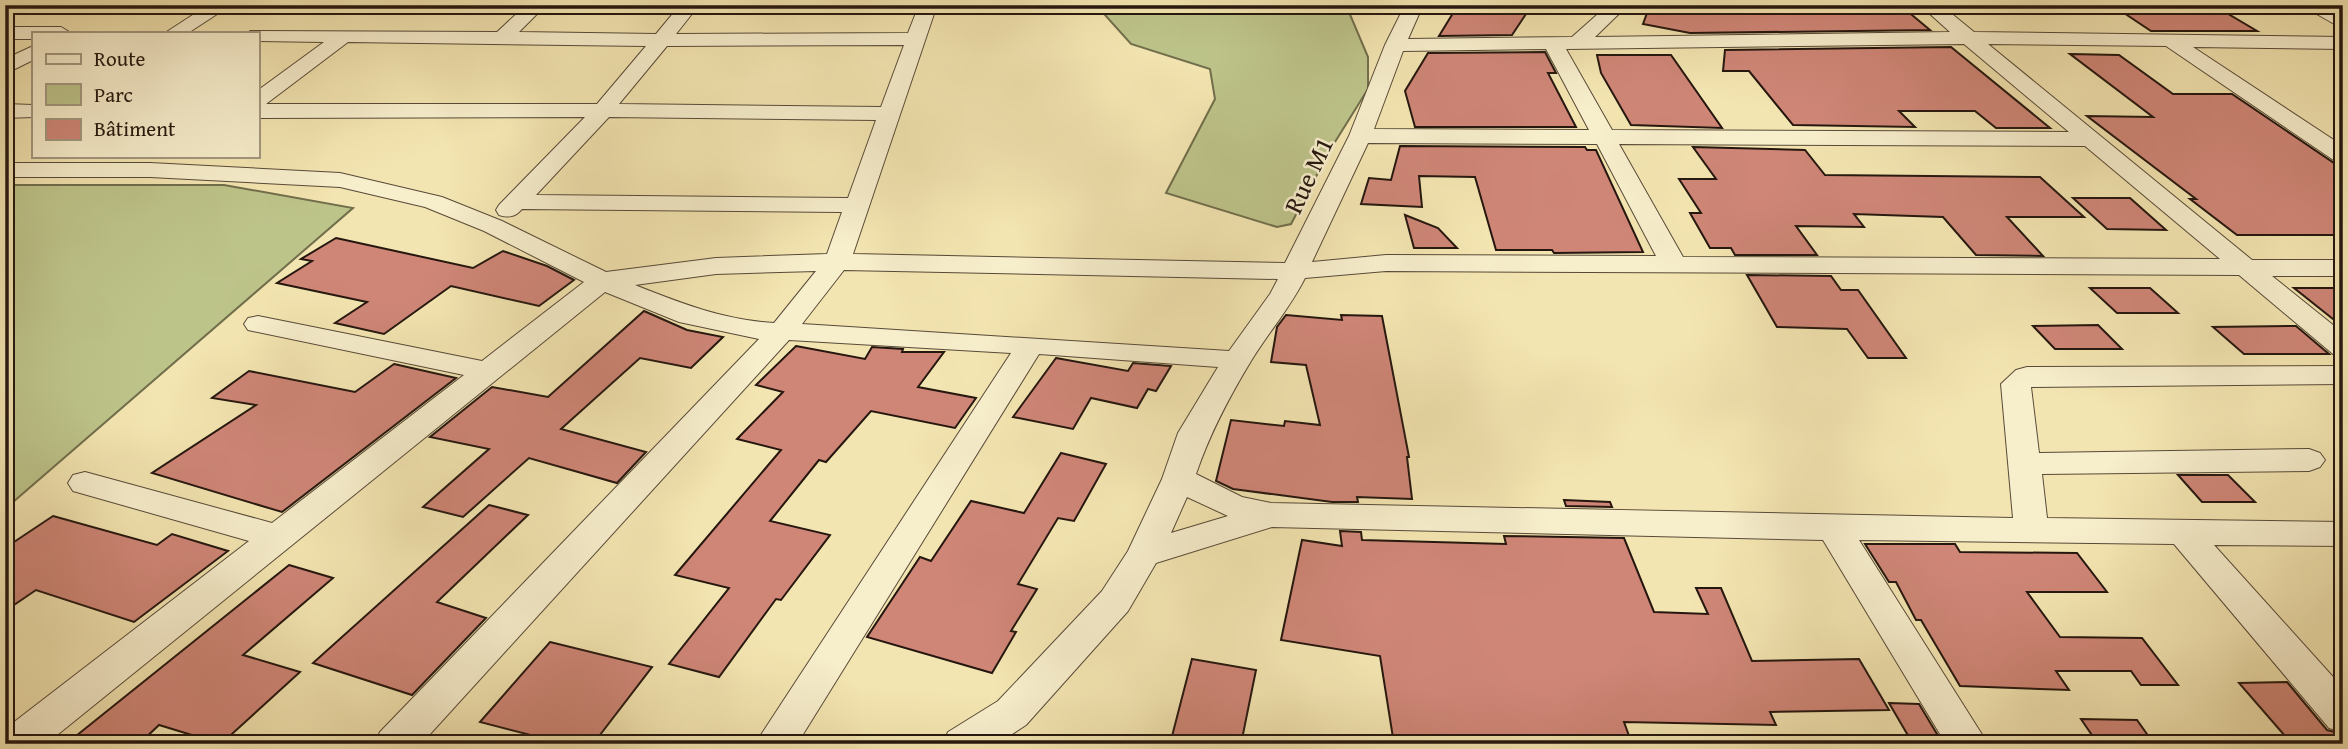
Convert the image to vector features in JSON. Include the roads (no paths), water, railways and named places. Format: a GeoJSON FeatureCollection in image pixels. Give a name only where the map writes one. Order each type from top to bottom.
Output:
{"type":"FeatureCollection","features":[{"type":"Feature","properties":{"kind":"street"},"geometry":{"type":"LineString","coordinates":[[177,32],[222,5]]}},
{"type":"Feature","properties":{"kind":"street"},"geometry":{"type":"LineString","coordinates":[[502,38],[537,5]]}},
{"type":"Feature","properties":{"kind":"street"},"geometry":{"type":"LineString","coordinates":[[493,226],[603,110],[690,5]]}},
{"type":"Feature","properties":{"kind":"street"},"geometry":{"type":"LineString","coordinates":[[395,744],[781,332],[837,262],[928,5]]}},
{"type":"Feature","properties":{"kind":"street","name":"Rue M1"},"geometry":{"type":"LineString","coordinates":[[963,744],[1013,713],[1115,601],[1144,554],[1178,480],[1194,433],[1237,359],[1283,295],[1295,271],[1360,136],[1395,45],[1414,5]]}},
{"type":"Feature","properties":{"kind":"street"},"geometry":{"type":"LineString","coordinates":[[1579,41],[1619,5]]}},
{"type":"Feature","properties":{"kind":"street"},"geometry":{"type":"LineString","coordinates":[[1929,5],[2343,348]]}},
{"type":"Feature","properties":{"kind":"street"},"geometry":{"type":"LineString","coordinates":[[2310,5],[2343,23]]}},
{"type":"Feature","properties":{"kind":"street"},"geometry":{"type":"LineString","coordinates":[[5,33],[32,33]]}},
{"type":"Feature","properties":{"kind":"street"},"geometry":{"type":"LineString","coordinates":[[259,35],[661,40],[916,38]]}},
{"type":"Feature","properties":{"kind":"street"},"geometry":{"type":"LineString","coordinates":[[259,100],[344,36]]}},
{"type":"Feature","properties":{"kind":"street"},"geometry":{"type":"LineString","coordinates":[[1395,45],[1971,38],[2343,43]]}},
{"type":"Feature","properties":{"kind":"street"},"geometry":{"type":"LineString","coordinates":[[2169,40],[2343,156]]}},
{"type":"Feature","properties":{"kind":"street"},"geometry":{"type":"LineString","coordinates":[[1553,43],[1674,265]]}},
{"type":"Feature","properties":{"kind":"street"},"geometry":{"type":"LineString","coordinates":[[5,68],[32,53]]}},
{"type":"Feature","properties":{"kind":"street"},"geometry":{"type":"LineString","coordinates":[[259,111],[603,110],[889,114]]}},
{"type":"Feature","properties":{"kind":"street"},"geometry":{"type":"LineString","coordinates":[[5,111],[32,111]]}},
{"type":"Feature","properties":{"kind":"street"},"geometry":{"type":"LineString","coordinates":[[1360,136],[2091,139]]}},
{"type":"Feature","properties":{"kind":"street"},"geometry":{"type":"LineString","coordinates":[[150,170],[169,158]]}},
{"type":"Feature","properties":{"kind":"street"},"geometry":{"type":"LineString","coordinates":[[5,170],[150,170],[340,180],[433,202],[493,226],[602,281],[689,316],[754,330],[1237,359]]}},
{"type":"Feature","properties":{"kind":"street"},"geometry":{"type":"LineString","coordinates":[[516,202],[857,205]]}},
{"type":"Feature","properties":{"kind":"street"},"geometry":{"type":"LineString","coordinates":[[16,744],[602,281],[716,266],[837,262],[1295,271],[1386,263],[2343,268]]}},
{"type":"Feature","properties":{"kind":"street"},"geometry":{"type":"LineString","coordinates":[[258,324],[488,371]]}},
{"type":"Feature","properties":{"kind":"street"},"geometry":{"type":"LineString","coordinates":[[775,744],[1030,345]]}},
{"type":"Feature","properties":{"kind":"street"},"geometry":{"type":"LineString","coordinates":[[2031,531],[2016,384],[2027,376],[2343,375]]}},
{"type":"Feature","properties":{"kind":"street"},"geometry":{"type":"LineString","coordinates":[[2024,464],[2309,460]]}},
{"type":"Feature","properties":{"kind":"street"},"geometry":{"type":"LineString","coordinates":[[1178,480],[1233,506],[1271,515],[1833,528],[2343,534]]}},
{"type":"Feature","properties":{"kind":"street"},"geometry":{"type":"LineString","coordinates":[[85,484],[278,537]]}},
{"type":"Feature","properties":{"kind":"street"},"geometry":{"type":"LineString","coordinates":[[1144,554],[1271,515]]}},
{"type":"Feature","properties":{"kind":"street"},"geometry":{"type":"LineString","coordinates":[[1833,528],[1968,744]]}},
{"type":"Feature","properties":{"kind":"street"},"geometry":{"type":"LineString","coordinates":[[2183,532],[2343,716]]}}]}
